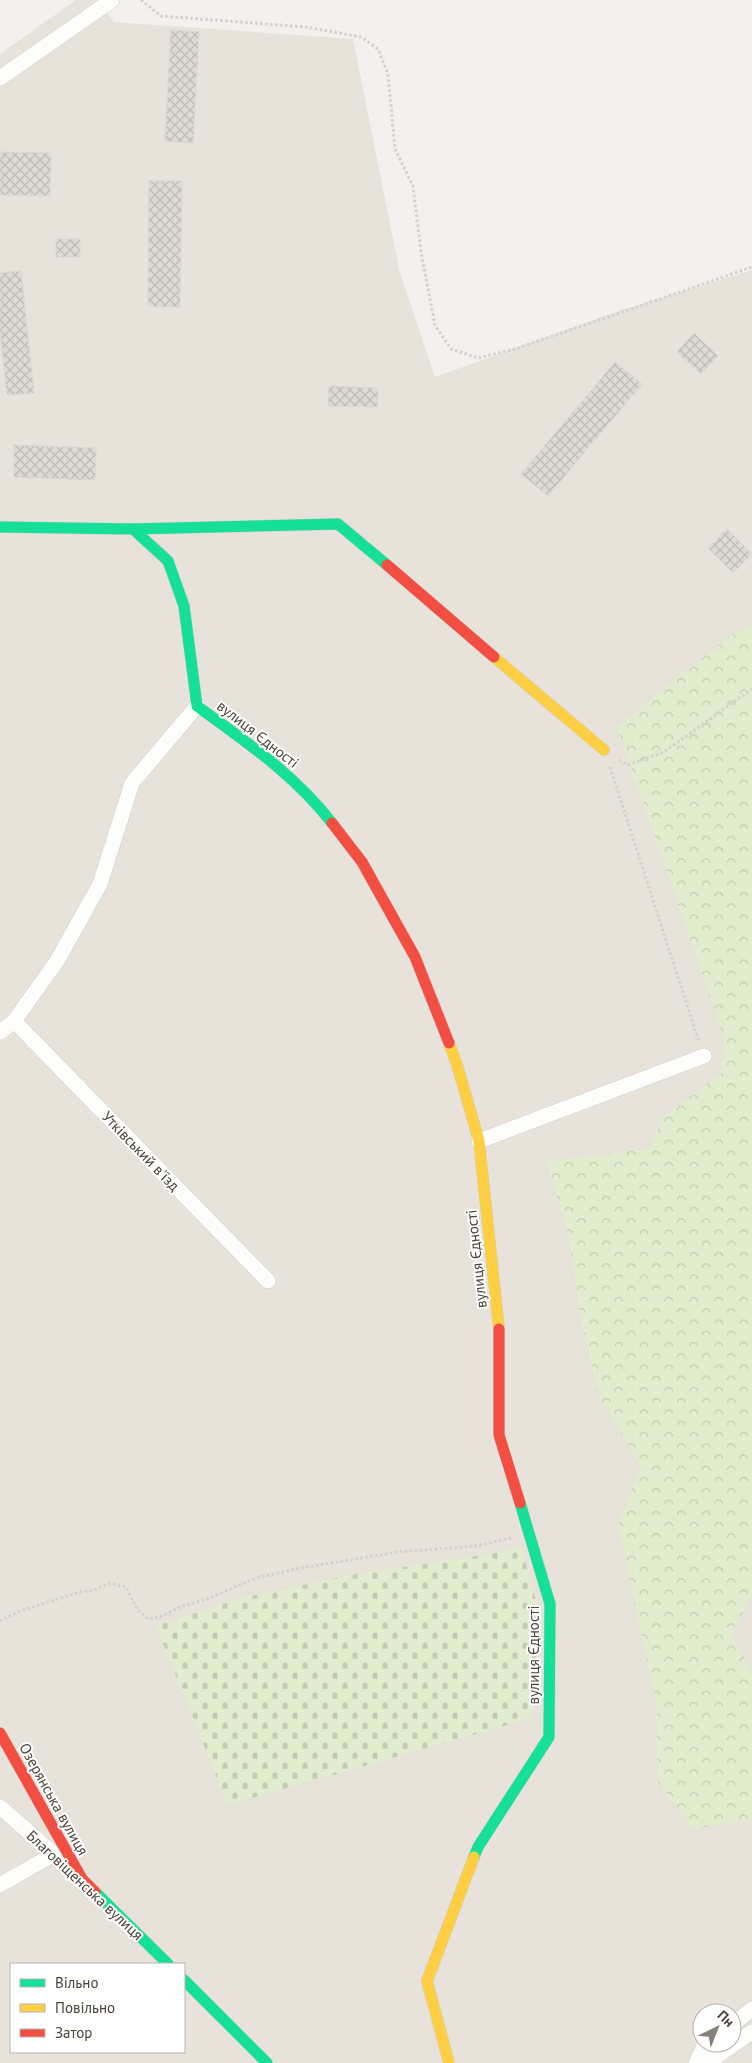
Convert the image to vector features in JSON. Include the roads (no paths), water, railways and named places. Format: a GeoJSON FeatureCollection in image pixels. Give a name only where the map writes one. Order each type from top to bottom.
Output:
{"type":"FeatureCollection","features":[{"type":"Feature","properties":{"kind":"street"},"geometry":{"type":"LineString","coordinates":[[0,78],[112,0]]}},
{"type":"Feature","properties":{"kind":"street"},"geometry":{"type":"LineString","coordinates":[[0,527],[133,529],[338,524],[604,750]]}},
{"type":"Feature","properties":{"kind":"street","name":"вулиця Єдності"},"geometry":{"type":"LineString","coordinates":[[133,529],[168,562],[184,606],[197,706],[278,766],[318,805],[362,862],[415,957],[457,1065],[479,1141],[500,1338],[499,1435],[550,1604],[549,1737],[478,1847],[427,1981],[449,2063]]}},
{"type":"Feature","properties":{"kind":"street"},"geometry":{"type":"LineString","coordinates":[[0,1032],[14,1021],[57,961],[100,884],[132,783],[197,706]]}},
{"type":"Feature","properties":{"kind":"street","name":"Утківський в'їзд"},"geometry":{"type":"LineString","coordinates":[[14,1021],[268,1282]]}},
{"type":"Feature","properties":{"kind":"street"},"geometry":{"type":"LineString","coordinates":[[479,1141],[704,1056]]}},
{"type":"Feature","properties":{"kind":"street","name":"Озерянська вулиця"},"geometry":{"type":"LineString","coordinates":[[0,1733],[82,1879]]}},
{"type":"Feature","properties":{"kind":"street","name":"Благовіщенська вулиця"},"geometry":{"type":"LineString","coordinates":[[0,1807],[82,1879],[167,1963]]}},
{"type":"Feature","properties":{"kind":"street"},"geometry":{"type":"LineString","coordinates":[[0,1885],[54,1854]]}},
{"type":"Feature","properties":{"kind":"street"},"geometry":{"type":"LineString","coordinates":[[185,1981],[267,2063]]}},
{"type":"Feature","properties":{"kind":"street"},"geometry":{"type":"LineString","coordinates":[[707,2063],[752,2032]]}}]}
